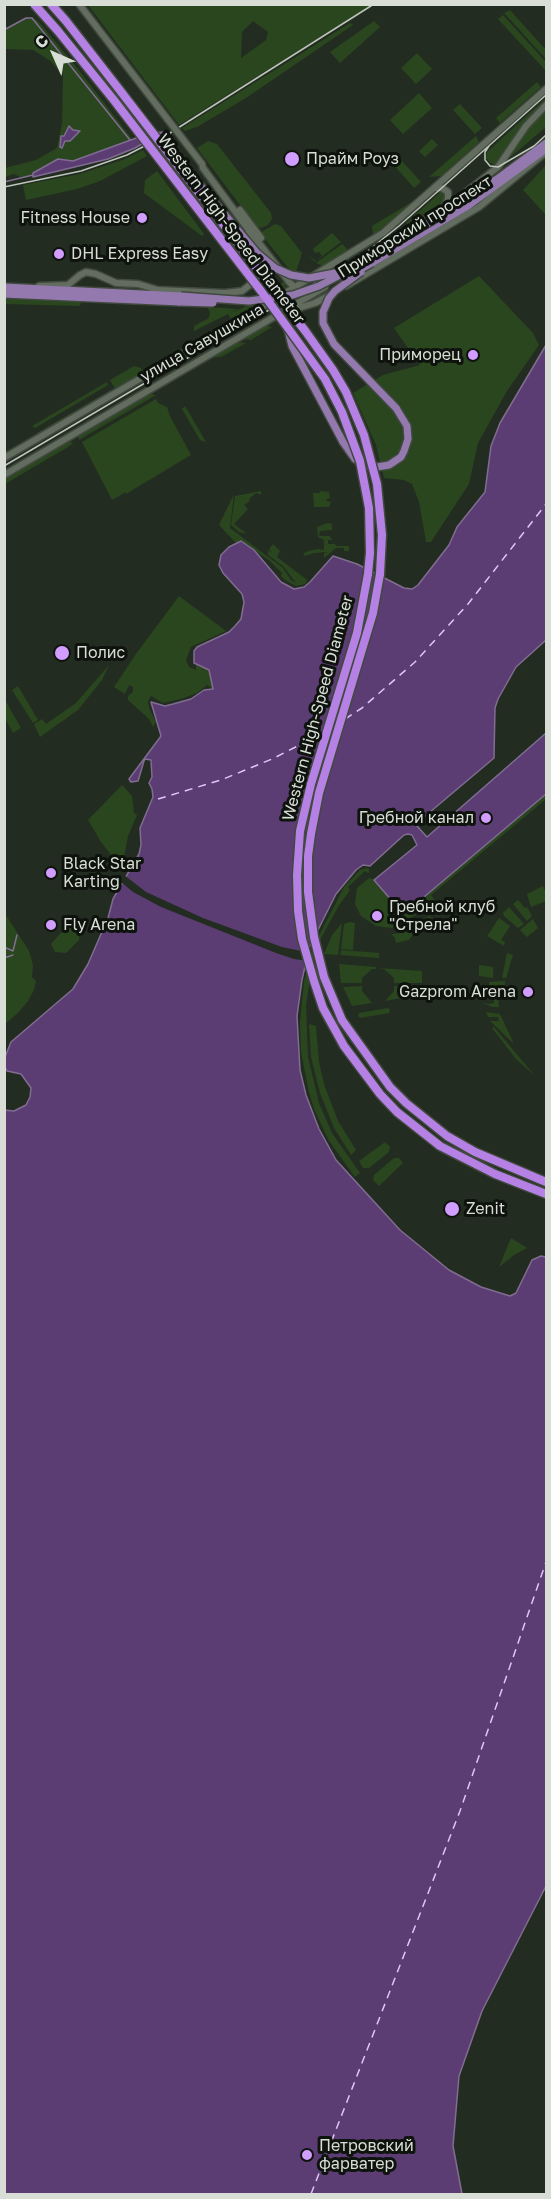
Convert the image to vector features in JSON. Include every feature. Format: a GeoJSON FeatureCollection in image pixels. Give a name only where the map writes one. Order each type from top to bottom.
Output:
{"type":"FeatureCollection","features":[{"type":"Feature","properties":{"kind":"highway","name":"Western High-Speed Diameter"},"geometry":{"type":"LineString","coordinates":[[34,4],[114,99],[325,378],[342,412],[360,461],[369,508],[370,530],[370,553],[362,614],[311,784],[298,846],[298,911],[302,939],[323,1008],[344,1046],[397,1112],[441,1146],[487,1170],[546,1194]]}},
{"type":"Feature","properties":{"kind":"highway","name":"Western High-Speed Diameter"},"geometry":{"type":"LineString","coordinates":[[51,4],[278,294],[333,370],[358,420],[377,484],[382,536],[377,594],[319,793],[308,856],[308,892],[314,937],[324,977],[342,1020],[390,1087],[447,1136],[475,1152],[546,1182]]}},
{"type":"Feature","properties":{"kind":"main road"},"geometry":{"type":"LineString","coordinates":[[79,4],[202,164],[206,165],[248,229],[290,283],[305,297],[323,299]]}},
{"type":"Feature","properties":{"kind":"main road","name":"улица Савушкина"},"geometry":{"type":"LineString","coordinates":[[4,458],[371,241],[435,188],[546,89]]}},
{"type":"Feature","properties":{"kind":"main road","name":"улица Савушкина"},"geometry":{"type":"LineString","coordinates":[[4,475],[395,246],[416,225],[440,211],[498,167],[508,156],[526,126],[546,105]]}},
{"type":"Feature","properties":{"kind":"main road","name":"Приморский проспект"},"geometry":{"type":"LineString","coordinates":[[499,181],[546,143]]}},
{"type":"Feature","properties":{"kind":"main road","name":"Приморский проспект"},"geometry":{"type":"LineString","coordinates":[[499,181],[546,150]]}},
{"type":"Feature","properties":{"kind":"main road","name":"Приморский проспект"},"geometry":{"type":"LineString","coordinates":[[279,314],[323,299],[479,207],[546,150]]}},
{"type":"Feature","properties":{"kind":"main road"},"geometry":{"type":"LineString","coordinates":[[169,154],[184,166],[257,253],[275,268],[297,276],[317,278],[362,263]]}},
{"type":"Feature","properties":{"kind":"main road"},"geometry":{"type":"LineString","coordinates":[[4,287],[255,305],[280,302],[322,289],[372,263],[468,206],[499,181]]}},
{"type":"Feature","properties":{"kind":"main road"},"geometry":{"type":"LineString","coordinates":[[4,294],[249,301],[280,298],[319,286],[499,181]]}},
{"type":"Feature","properties":{"kind":"main road"},"geometry":{"type":"LineString","coordinates":[[218,184],[293,280],[296,287]]}},
{"type":"Feature","properties":{"kind":"main road"},"geometry":{"type":"LineString","coordinates":[[435,188],[442,188],[449,195],[447,203],[440,211]]}},
{"type":"Feature","properties":{"kind":"main road"},"geometry":{"type":"LineString","coordinates":[[4,287],[68,285],[86,272],[116,283],[158,290],[231,293],[246,288],[256,276],[257,250],[248,229]]}},
{"type":"Feature","properties":{"kind":"main road"},"geometry":{"type":"LineString","coordinates":[[287,327],[292,346],[350,453],[362,464],[369,466],[383,467],[395,462],[407,445],[408,432],[405,420],[334,344],[323,323],[325,306],[335,291],[372,263]]}},
{"type":"Feature","properties":{"kind":"main road"},"geometry":{"type":"LineString","coordinates":[[217,334],[218,343],[225,345]]}},
{"type":"Feature","properties":{"kind":"green space"},"geometry":{"type":"Polygon","coordinates":[[[88,4],[372,5],[179,125],[88,4]],[[253,21],[242,32],[241,58],[266,40],[268,32],[253,21]]]}},
{"type":"Feature","properties":{"kind":"green space"},"geometry":{"type":"Polygon","coordinates":[[[510,10],[546,50],[545,58],[504,13],[510,10]]]}},
{"type":"Feature","properties":{"kind":"green space"},"geometry":{"type":"Polygon","coordinates":[[[503,15],[546,62],[546,71],[498,19],[503,15]]]}},
{"type":"Feature","properties":{"kind":"green space"},"geometry":{"type":"Polygon","coordinates":[[[31,17],[38,21],[74,64],[132,139],[73,161],[58,159],[33,175],[22,178],[14,174],[5,177],[5,168],[36,160],[57,148],[62,123],[63,75],[49,60],[33,50],[5,49],[5,28],[31,17]]]}},
{"type":"Feature","properties":{"kind":"green space"},"geometry":{"type":"Polygon","coordinates":[[[374,21],[380,27],[340,63],[330,52],[374,21]]]}},
{"type":"Feature","properties":{"kind":"green space"},"geometry":{"type":"Polygon","coordinates":[[[350,23],[353,25],[246,98],[197,127],[185,131],[182,128],[350,23]]]}},
{"type":"Feature","properties":{"kind":"green space"},"geometry":{"type":"Polygon","coordinates":[[[417,53],[432,69],[416,84],[401,68],[417,53]]]}},
{"type":"Feature","properties":{"kind":"green space"},"geometry":{"type":"Polygon","coordinates":[[[537,82],[541,87],[500,123],[496,118],[537,82]]]}},
{"type":"Feature","properties":{"kind":"green space"},"geometry":{"type":"Polygon","coordinates":[[[419,93],[432,108],[403,134],[390,120],[419,93]]]}},
{"type":"Feature","properties":{"kind":"green space"},"geometry":{"type":"Polygon","coordinates":[[[546,98],[546,102],[528,119],[506,154],[496,165],[490,163],[486,158],[487,152],[546,98]]]}},
{"type":"Feature","properties":{"kind":"green space"},"geometry":{"type":"Polygon","coordinates":[[[460,104],[482,128],[475,134],[453,110],[460,104]]]}},
{"type":"Feature","properties":{"kind":"green space"},"geometry":{"type":"Polygon","coordinates":[[[546,108],[546,127],[506,161],[526,131],[546,108]]]}},
{"type":"Feature","properties":{"kind":"green space"},"geometry":{"type":"Polygon","coordinates":[[[476,136],[479,142],[441,176],[429,177],[476,136]]]}},
{"type":"Feature","properties":{"kind":"green space"},"geometry":{"type":"Polygon","coordinates":[[[432,139],[438,145],[425,157],[419,151],[432,139]]]}},
{"type":"Feature","properties":{"kind":"green space"},"geometry":{"type":"Polygon","coordinates":[[[208,141],[217,144],[271,213],[272,219],[268,225],[261,228],[255,225],[197,148],[208,141]]]}},
{"type":"Feature","properties":{"kind":"green space"},"geometry":{"type":"Polygon","coordinates":[[[143,150],[147,156],[100,181],[77,189],[26,200],[23,185],[80,174],[125,159],[143,150]]]}},
{"type":"Feature","properties":{"kind":"green space"},"geometry":{"type":"Polygon","coordinates":[[[402,161],[421,182],[414,188],[392,163],[402,161]]]}},
{"type":"Feature","properties":{"kind":"green space"},"geometry":{"type":"Polygon","coordinates":[[[546,165],[546,215],[523,190],[546,165]]]}},
{"type":"Feature","properties":{"kind":"green space"},"geometry":{"type":"Polygon","coordinates":[[[157,171],[204,234],[202,236],[144,193],[145,180],[157,171]]]}},
{"type":"Feature","properties":{"kind":"green space"},"geometry":{"type":"Polygon","coordinates":[[[442,191],[446,196],[442,203],[406,223],[442,191]]]}},
{"type":"Feature","properties":{"kind":"green space"},"geometry":{"type":"Polygon","coordinates":[[[416,201],[373,235],[372,226],[416,201]]]}},
{"type":"Feature","properties":{"kind":"green space"},"geometry":{"type":"Polygon","coordinates":[[[275,224],[281,226],[302,253],[296,272],[293,274],[261,234],[275,224]]]}},
{"type":"Feature","properties":{"kind":"green space"},"geometry":{"type":"Polygon","coordinates":[[[332,233],[341,242],[315,262],[309,255],[316,261],[322,256],[319,252],[315,253],[313,249],[332,233]]]}},
{"type":"Feature","properties":{"kind":"green space"},"geometry":{"type":"Polygon","coordinates":[[[342,244],[349,251],[323,266],[316,263],[342,244]]]}},
{"type":"Feature","properties":{"kind":"green space"},"geometry":{"type":"Polygon","coordinates":[[[479,276],[533,333],[539,345],[507,391],[478,443],[469,484],[431,542],[426,542],[419,502],[412,484],[404,480],[384,478],[376,445],[353,393],[383,375],[420,365],[394,328],[479,276]]]}},
{"type":"Feature","properties":{"kind":"green space"},"geometry":{"type":"Polygon","coordinates":[[[285,281],[284,289],[232,321],[228,314],[242,308],[285,281]]]}},
{"type":"Feature","properties":{"kind":"green space"},"geometry":{"type":"Polygon","coordinates":[[[4,297],[81,301],[80,306],[5,304],[4,297]]]}},
{"type":"Feature","properties":{"kind":"green space"},"geometry":{"type":"Polygon","coordinates":[[[207,307],[238,309],[194,331],[194,326],[209,318],[210,312],[207,307]]]}},
{"type":"Feature","properties":{"kind":"green space"},"geometry":{"type":"Polygon","coordinates":[[[265,325],[272,327],[251,340],[244,339],[265,325]]]}},
{"type":"Feature","properties":{"kind":"green space"},"geometry":{"type":"Polygon","coordinates":[[[235,342],[246,343],[221,357],[215,357],[214,355],[235,342]]]}},
{"type":"Feature","properties":{"kind":"green space"},"geometry":{"type":"Polygon","coordinates":[[[134,366],[141,368],[143,373],[115,389],[110,380],[134,366]]]}},
{"type":"Feature","properties":{"kind":"green space"},"geometry":{"type":"Polygon","coordinates":[[[107,382],[108,385],[35,428],[32,426],[107,382]]]}},
{"type":"Feature","properties":{"kind":"green space"},"geometry":{"type":"Polygon","coordinates":[[[111,390],[112,392],[37,433],[111,390]]]}},
{"type":"Feature","properties":{"kind":"green space"},"geometry":{"type":"Polygon","coordinates":[[[151,394],[156,395],[79,440],[78,435],[151,394]]]}},
{"type":"Feature","properties":{"kind":"green space"},"geometry":{"type":"Polygon","coordinates":[[[156,399],[158,403],[167,407],[191,455],[112,500],[82,442],[156,399]]]}},
{"type":"Feature","properties":{"kind":"green space"},"geometry":{"type":"Polygon","coordinates":[[[185,406],[206,442],[200,440],[182,409],[185,406]]]}},
{"type":"Feature","properties":{"kind":"green space"},"geometry":{"type":"Polygon","coordinates":[[[69,440],[73,444],[5,484],[4,478],[69,440]]]}},
{"type":"Feature","properties":{"kind":"green space"},"geometry":{"type":"Polygon","coordinates":[[[261,491],[261,495],[256,493],[244,505],[248,509],[234,524],[247,534],[239,532],[231,525],[235,496],[261,491]]]}},
{"type":"Feature","properties":{"kind":"green space"},"geometry":{"type":"Polygon","coordinates":[[[329,492],[330,498],[326,499],[331,502],[329,507],[314,507],[313,493],[329,492]]]}},
{"type":"Feature","properties":{"kind":"green space"},"geometry":{"type":"Polygon","coordinates":[[[234,494],[230,528],[283,568],[291,580],[296,583],[284,567],[268,555],[268,550],[272,553],[269,549],[273,544],[280,551],[277,557],[306,579],[305,584],[296,586],[285,580],[281,576],[282,573],[270,561],[241,541],[236,543],[219,525],[234,494]]]}},
{"type":"Feature","properties":{"kind":"green space"},"geometry":{"type":"Polygon","coordinates":[[[332,524],[332,530],[320,531],[319,536],[330,536],[332,540],[328,540],[328,544],[349,546],[349,551],[336,548],[324,558],[324,553],[328,552],[305,556],[303,554],[308,551],[324,550],[324,540],[318,537],[317,527],[332,524]]]}},
{"type":"Feature","properties":{"kind":"green space"},"geometry":{"type":"Polygon","coordinates":[[[179,596],[226,631],[191,647],[186,660],[189,667],[196,670],[196,664],[209,670],[213,689],[207,685],[197,693],[163,703],[151,696],[148,701],[149,708],[156,722],[153,727],[149,719],[128,700],[133,687],[129,685],[125,694],[114,687],[179,596]]]}},
{"type":"Feature","properties":{"kind":"green space"},"geometry":{"type":"Polygon","coordinates":[[[109,665],[102,680],[78,710],[40,737],[34,724],[42,719],[46,724],[76,703],[109,665]]]}},
{"type":"Feature","properties":{"kind":"green space"},"geometry":{"type":"Polygon","coordinates":[[[18,686],[38,720],[33,723],[12,690],[18,686]]]}},
{"type":"Feature","properties":{"kind":"green space"},"geometry":{"type":"Polygon","coordinates":[[[5,700],[21,728],[13,733],[5,718],[5,700]]]}},
{"type":"Feature","properties":{"kind":"green space","name":"Гребной канал"},"geometry":{"type":"Polygon","coordinates":[[[546,733],[546,799],[431,895],[437,903],[392,928],[376,926],[361,916],[355,904],[357,888],[369,878],[375,880],[418,845],[546,733]]]}},
{"type":"Feature","properties":{"kind":"green space"},"geometry":{"type":"Polygon","coordinates":[[[122,785],[132,796],[134,813],[137,815],[128,836],[122,869],[101,842],[88,820],[122,785]]]}},
{"type":"Feature","properties":{"kind":"green space"},"geometry":{"type":"Polygon","coordinates":[[[367,868],[368,873],[365,871],[348,887],[350,890],[319,942],[312,967],[306,1005],[308,1057],[319,1103],[332,1133],[360,1173],[355,1177],[329,1141],[314,1109],[301,1052],[300,1023],[304,981],[314,945],[344,887],[360,870],[367,868]]]}},
{"type":"Feature","properties":{"kind":"green space"},"geometry":{"type":"Polygon","coordinates":[[[543,886],[546,901],[531,907],[527,894],[543,886]]]}},
{"type":"Feature","properties":{"kind":"green space"},"geometry":{"type":"Polygon","coordinates":[[[518,900],[525,908],[527,907],[532,916],[527,921],[513,904],[518,900]]]}},
{"type":"Feature","properties":{"kind":"green space"},"geometry":{"type":"Polygon","coordinates":[[[509,907],[524,924],[518,928],[504,916],[503,913],[509,907]]]}},
{"type":"Feature","properties":{"kind":"green space"},"geometry":{"type":"Polygon","coordinates":[[[4,912],[29,951],[33,965],[32,977],[36,981],[28,1001],[5,1024],[4,912]]]}},
{"type":"Feature","properties":{"kind":"green space"},"geometry":{"type":"Polygon","coordinates":[[[429,916],[434,919],[430,932],[422,932],[416,925],[429,916]]]}},
{"type":"Feature","properties":{"kind":"green space"},"geometry":{"type":"Polygon","coordinates":[[[499,918],[510,926],[501,940],[505,942],[504,946],[487,936],[499,918]]]}},
{"type":"Feature","properties":{"kind":"green space"},"geometry":{"type":"Polygon","coordinates":[[[533,919],[538,928],[527,937],[520,930],[533,919]]]}},
{"type":"Feature","properties":{"kind":"green space"},"geometry":{"type":"Polygon","coordinates":[[[342,923],[338,955],[324,954],[332,935],[342,923]]]}},
{"type":"Feature","properties":{"kind":"green space"},"geometry":{"type":"Polygon","coordinates":[[[355,923],[353,950],[341,949],[344,924],[355,923]]]}},
{"type":"Feature","properties":{"kind":"green space"},"geometry":{"type":"Polygon","coordinates":[[[413,926],[415,931],[409,940],[396,943],[391,934],[400,933],[413,926]]]}},
{"type":"Feature","properties":{"kind":"green space"},"geometry":{"type":"Polygon","coordinates":[[[65,928],[77,930],[79,940],[66,953],[55,952],[51,944],[65,928]]]}},
{"type":"Feature","properties":{"kind":"green space"},"geometry":{"type":"Polygon","coordinates":[[[341,950],[379,953],[379,958],[340,955],[341,950]]]}},
{"type":"Feature","properties":{"kind":"green space"},"geometry":{"type":"Polygon","coordinates":[[[507,953],[513,955],[506,978],[502,978],[507,953]]]}},
{"type":"Feature","properties":{"kind":"green space"},"geometry":{"type":"Polygon","coordinates":[[[339,964],[376,967],[376,969],[372,969],[362,978],[362,983],[341,983],[339,964]]]}},
{"type":"Feature","properties":{"kind":"green space"},"geometry":{"type":"Polygon","coordinates":[[[479,965],[493,967],[493,978],[479,976],[479,965]]]}},
{"type":"Feature","properties":{"kind":"green space"},"geometry":{"type":"Polygon","coordinates":[[[379,968],[422,971],[422,983],[394,983],[394,978],[384,969],[379,968]]]}},
{"type":"Feature","properties":{"kind":"green space"},"geometry":{"type":"Polygon","coordinates":[[[505,981],[504,994],[498,996],[499,1007],[492,1007],[481,1002],[494,1003],[494,998],[487,999],[482,995],[492,993],[492,990],[481,991],[480,985],[505,981]]]}},
{"type":"Feature","properties":{"kind":"green space"},"geometry":{"type":"Polygon","coordinates":[[[362,986],[362,991],[372,1003],[352,1006],[343,987],[362,986]]]}},
{"type":"Feature","properties":{"kind":"green space"},"geometry":{"type":"Polygon","coordinates":[[[394,986],[422,987],[422,994],[385,1001],[394,991],[394,986]]]}},
{"type":"Feature","properties":{"kind":"green space"},"geometry":{"type":"Polygon","coordinates":[[[388,1008],[389,1013],[360,1018],[358,1016],[359,1013],[388,1008]]]}},
{"type":"Feature","properties":{"kind":"green space"},"geometry":{"type":"Polygon","coordinates":[[[486,1012],[500,1014],[514,1044],[490,1021],[499,1021],[498,1017],[488,1017],[486,1012]]]}},
{"type":"Feature","properties":{"kind":"green space"},"geometry":{"type":"Polygon","coordinates":[[[309,1024],[316,1026],[319,1062],[324,1084],[338,1121],[356,1150],[351,1155],[334,1128],[320,1093],[311,1057],[309,1024]]]}},
{"type":"Feature","properties":{"kind":"green space"},"geometry":{"type":"Polygon","coordinates":[[[494,1027],[536,1077],[516,1059],[492,1028],[494,1027]]]}},
{"type":"Feature","properties":{"kind":"green space"},"geometry":{"type":"Polygon","coordinates":[[[385,1142],[390,1147],[389,1152],[369,1168],[363,1168],[359,1161],[385,1142]]]}},
{"type":"Feature","properties":{"kind":"green space"},"geometry":{"type":"Polygon","coordinates":[[[394,1158],[399,1158],[403,1163],[379,1186],[373,1180],[374,1175],[394,1158]]]}},
{"type":"Feature","properties":{"kind":"green space"},"geometry":{"type":"Polygon","coordinates":[[[511,1238],[527,1248],[499,1267],[511,1238]]]}},
{"type":"Feature","properties":{"kind":"shaded area"},"geometry":{"type":"Polygon","coordinates":[[[69,126],[73,130],[80,131],[70,141],[65,141],[62,148],[60,147],[61,136],[64,136],[69,126]]]}},
{"type":"Feature","properties":{"kind":"shaded area"},"geometry":{"type":"Polygon","coordinates":[[[163,132],[135,148],[108,159],[33,177],[33,173],[58,159],[73,161],[150,133],[163,132]]]}},
{"type":"Feature","properties":{"kind":"shaded area"},"geometry":{"type":"Polygon","coordinates":[[[546,345],[546,640],[516,667],[498,699],[495,708],[494,758],[417,823],[417,826],[427,837],[546,733],[546,794],[405,913],[374,880],[417,845],[412,835],[404,835],[370,866],[363,865],[356,870],[336,894],[309,948],[297,1016],[300,1070],[306,1095],[319,1129],[336,1160],[400,1230],[449,1270],[481,1287],[510,1296],[516,1293],[532,1260],[541,1256],[546,1257],[546,1886],[482,2011],[459,2076],[453,2146],[462,2194],[5,2194],[4,1110],[14,1111],[26,1105],[31,1088],[21,1074],[7,1071],[5,1057],[11,1042],[73,989],[88,964],[108,918],[113,899],[139,854],[140,828],[153,797],[149,783],[152,777],[151,760],[145,759],[138,781],[131,782],[129,779],[161,736],[151,702],[165,706],[191,699],[204,690],[213,689],[209,670],[194,663],[194,651],[197,647],[229,632],[241,619],[244,602],[242,594],[223,573],[219,565],[221,555],[229,547],[241,541],[254,550],[281,582],[294,589],[304,587],[310,582],[333,556],[357,564],[404,588],[412,589],[418,585],[449,545],[457,527],[485,492],[491,446],[500,423],[546,345]]]}},
{"type":"Feature","properties":{"kind":"pier"},"geometry":{"type":"Polygon","coordinates":[[[124,875],[146,892],[203,918],[282,947],[311,953],[309,961],[276,953],[161,907],[133,892],[121,882],[124,875]]]}},
{"type":"Feature","properties":{"kind":"waterway"},"geometry":{"type":"LineString","coordinates":[[4,30],[26,18],[32,18],[130,140]]}},
{"type":"Feature","properties":{"kind":"waterway"},"geometry":{"type":"LineString","coordinates":[[4,182],[33,175]]}},
{"type":"Feature","properties":{"kind":"waterway"},"geometry":{"type":"LineString","coordinates":[[4,947],[13,951],[17,935]]}},
{"type":"Feature","properties":{"kind":"waterway"},"geometry":{"type":"LineString","coordinates":[[4,958],[13,955]]}},
{"type":"Feature","properties":{"kind":"ferry route"},"geometry":{"type":"LineString","coordinates":[[345,719],[362,708],[415,662],[468,604],[546,504]]}},
{"type":"Feature","properties":{"kind":"ferry route"},"geometry":{"type":"LineString","coordinates":[[158,799],[221,780],[272,759],[323,733]]}},
{"type":"Feature","properties":{"kind":"ferry route"},"geometry":{"type":"LineString","coordinates":[[311,2194],[460,1811],[546,1562]]}},
{"type":"Feature","properties":{"kind":"tram line"},"geometry":{"type":"LineString","coordinates":[[4,466],[364,254],[399,226],[546,95]]}},
{"type":"Feature","properties":{"kind":"tram line"},"geometry":{"type":"LineString","coordinates":[[489,146],[485,152],[485,160],[490,166],[498,167],[534,146],[546,135]]}},
{"type":"Feature","properties":{"kind":"railway"},"geometry":{"type":"LineString","coordinates":[[4,187],[81,171],[127,155],[170,133],[374,4]]}},
{"type":"Feature","properties":{"kind":"place","name":"Прайм Роуз"},"geometry":{"type":"Point","coordinates":[292,159]}},
{"type":"Feature","properties":{"kind":"place","name":"Fitness House"},"geometry":{"type":"Point","coordinates":[142,218]}},
{"type":"Feature","properties":{"kind":"place","name":"DHL Express Easy"},"geometry":{"type":"Point","coordinates":[59,254]}},
{"type":"Feature","properties":{"kind":"place","name":"Приморец"},"geometry":{"type":"Point","coordinates":[473,355]}},
{"type":"Feature","properties":{"kind":"place","name":"Полис"},"geometry":{"type":"Point","coordinates":[62,653]}},
{"type":"Feature","properties":{"kind":"place","name":"Гребной канал"},"geometry":{"type":"Point","coordinates":[486,818]}},
{"type":"Feature","properties":{"kind":"place","name":"Black Star Karting"},"geometry":{"type":"Point","coordinates":[51,873]}},
{"type":"Feature","properties":{"kind":"place","name":"Гребной клуб \"Стрела\""},"geometry":{"type":"Point","coordinates":[377,916]}},
{"type":"Feature","properties":{"kind":"place","name":"Fly Arena"},"geometry":{"type":"Point","coordinates":[51,925]}},
{"type":"Feature","properties":{"kind":"place","name":"Gazprom Arena"},"geometry":{"type":"Point","coordinates":[528,992]}},
{"type":"Feature","properties":{"kind":"place","name":"Zenit"},"geometry":{"type":"Point","coordinates":[452,1209]}},
{"type":"Feature","properties":{"kind":"place","name":"Петровский фарватер"},"geometry":{"type":"Point","coordinates":[307,2155]}}]}
